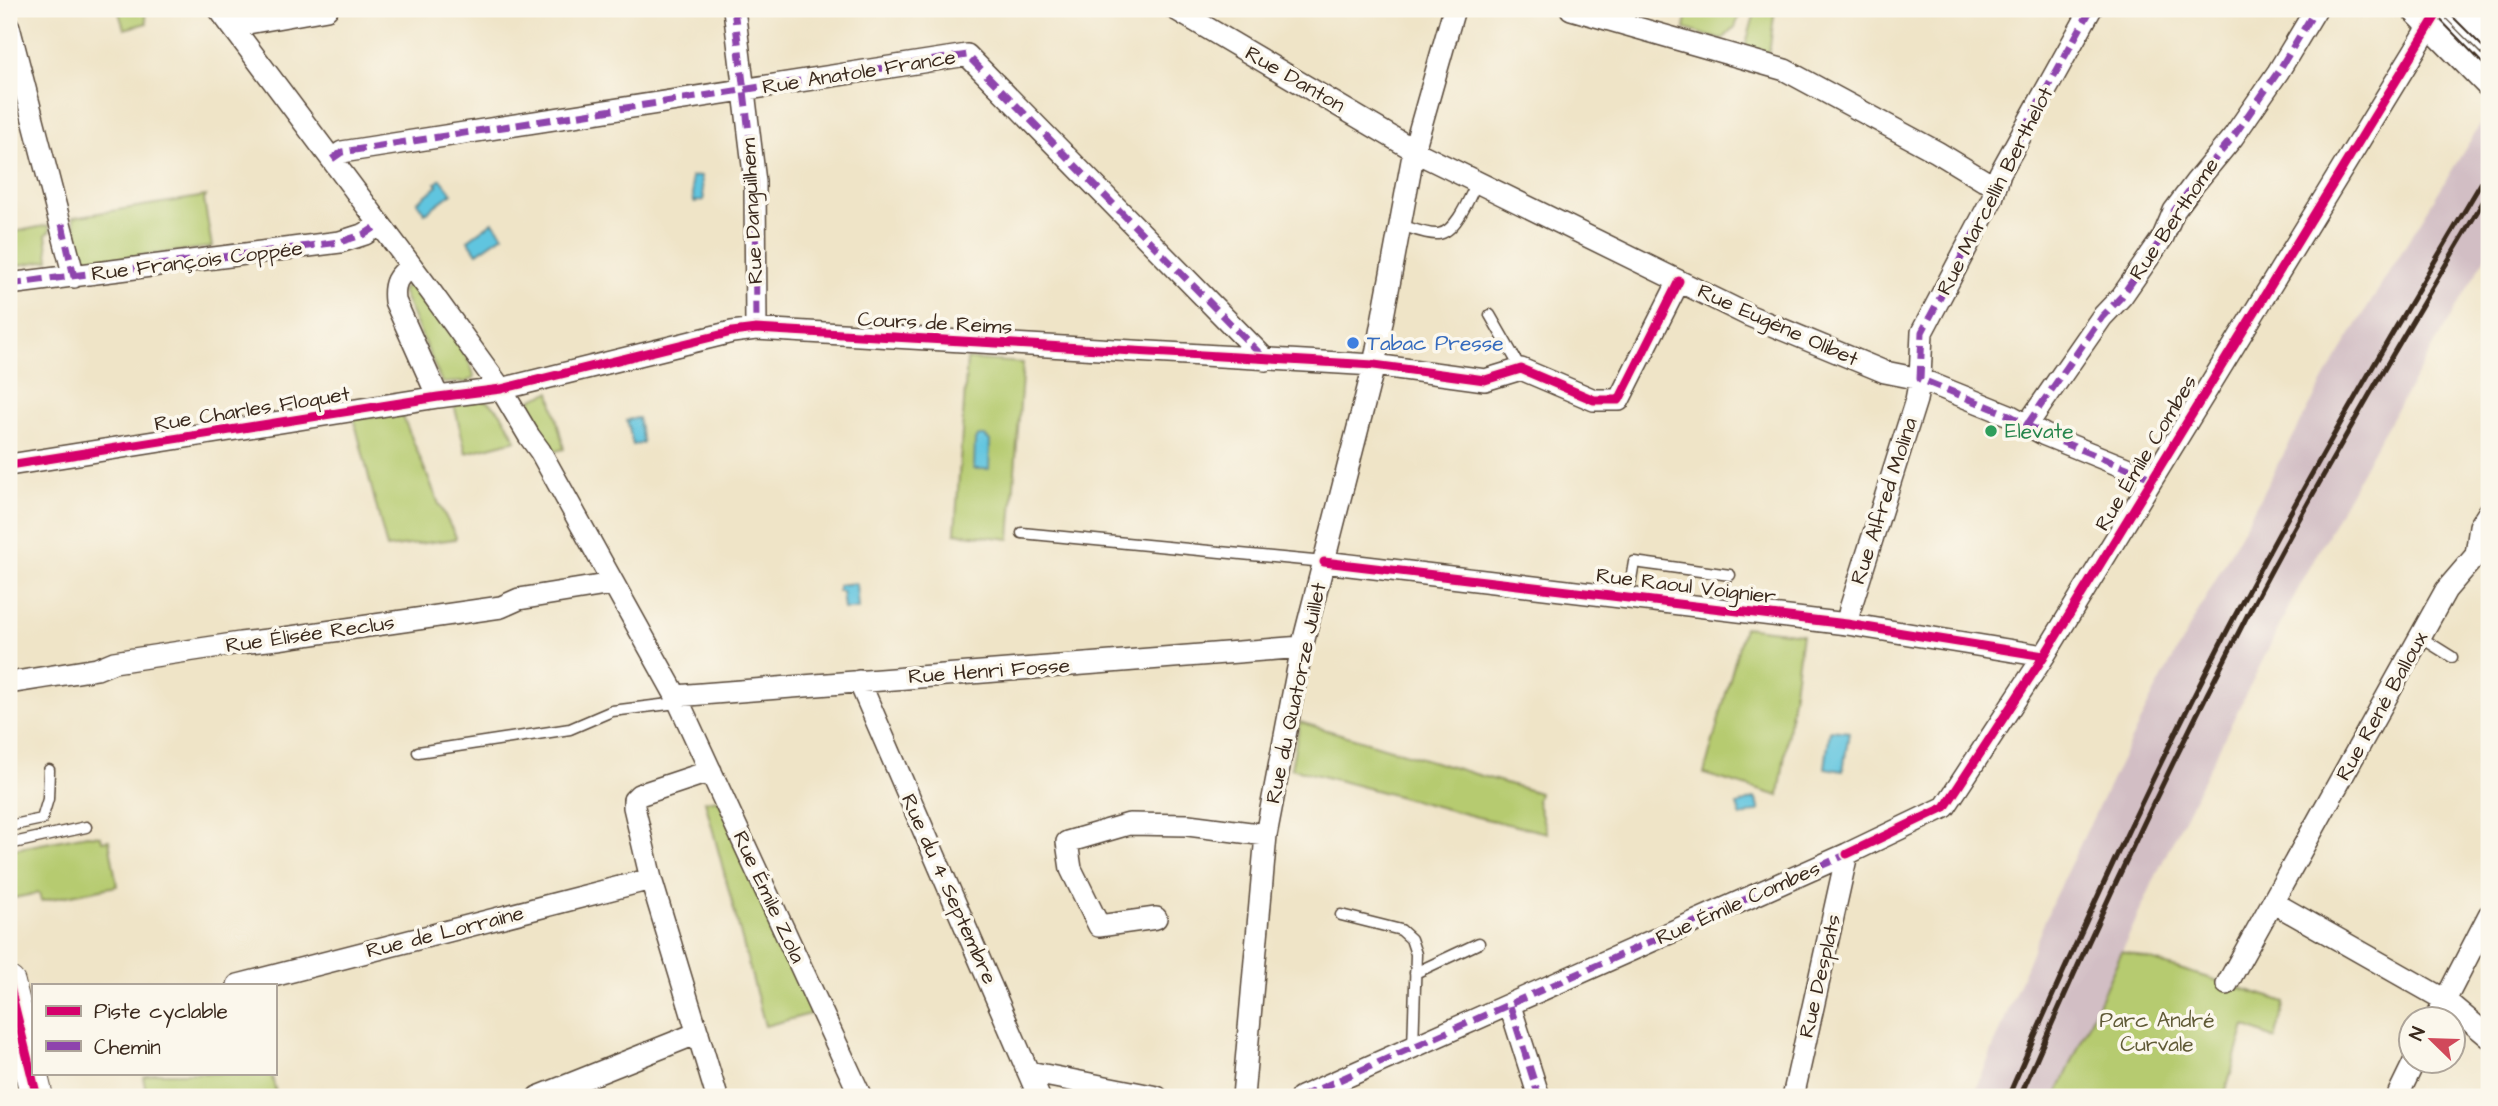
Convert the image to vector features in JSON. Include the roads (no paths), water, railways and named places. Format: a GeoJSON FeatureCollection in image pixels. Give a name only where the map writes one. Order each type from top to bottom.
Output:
{"type":"FeatureCollection","features":[{"type":"Feature","properties":{"kind":"main road"},"geometry":{"type":"LineString","coordinates":[[2457,9],[2489,41]]}},
{"type":"Feature","properties":{"kind":"main road"},"geometry":{"type":"LineString","coordinates":[[2429,14],[2489,83]]}},
{"type":"Feature","properties":{"kind":"main road"},"geometry":{"type":"LineString","coordinates":[[9,983],[28,1040],[32,1065]]}},
{"type":"Feature","properties":{"kind":"main road"},"geometry":{"type":"LineString","coordinates":[[33,1074],[37,1097]]}},
{"type":"Feature","properties":{"kind":"street","name":"Rue Émile Zola"},"geometry":{"type":"LineString","coordinates":[[219,9],[501,389],[528,436],[540,451],[676,696],[861,1097]]}},
{"type":"Feature","properties":{"kind":"street"},"geometry":{"type":"LineString","coordinates":[[236,32],[248,23],[327,9]]}},
{"type":"Feature","properties":{"kind":"street","name":"Rue Danguilhem"},"geometry":{"type":"LineString","coordinates":[[734,9],[755,182],[756,329]]}},
{"type":"Feature","properties":{"kind":"street","name":"Rue Danton"},"geometry":{"type":"LineString","coordinates":[[1175,9],[1414,150]]}},
{"type":"Feature","properties":{"kind":"street","name":"Rue du Quatorze Juillet"},"geometry":{"type":"LineString","coordinates":[[1243,1097],[1266,835],[1302,647],[1374,365],[1414,150],[1454,9]]}},
{"type":"Feature","properties":{"kind":"street"},"geometry":{"type":"LineString","coordinates":[[1571,9],[1602,13],[1785,70],[1937,152],[1983,180],[1997,184]]}},
{"type":"Feature","properties":{"kind":"street","name":"Rue Marcellin Berthelot"},"geometry":{"type":"LineString","coordinates":[[1920,379],[1922,332],[1992,200],[2000,173],[2091,9]]}},
{"type":"Feature","properties":{"kind":"street","name":"Rue Berthome"},"geometry":{"type":"LineString","coordinates":[[2027,425],[2102,317],[2122,296],[2163,237],[2174,211],[2263,94],[2316,9]]}},
{"type":"Feature","properties":{"kind":"street","name":"Rue Émile Combes"},"geometry":{"type":"LineString","coordinates":[[1301,1097],[1510,1006],[1945,807],[2044,656],[2429,14]]}},
{"type":"Feature","properties":{"kind":"street"},"geometry":{"type":"LineString","coordinates":[[9,27],[74,277]]}},
{"type":"Feature","properties":{"kind":"street","name":"Rue Anatole France"},"geometry":{"type":"LineString","coordinates":[[332,159],[342,152],[967,55],[1266,360]]}},
{"type":"Feature","properties":{"kind":"street","name":"Rue Eugène Olibet"},"geometry":{"type":"LineString","coordinates":[[1414,150],[1761,321],[1885,372],[1920,379],[2009,415],[2045,435],[2151,478]]}},
{"type":"Feature","properties":{"kind":"street","name":"Rue François Coppée"},"geometry":{"type":"LineString","coordinates":[[9,284],[340,242],[365,234],[380,224]]}},
{"type":"Feature","properties":{"kind":"street"},"geometry":{"type":"LineString","coordinates":[[411,266],[397,276],[394,289],[396,301],[438,397]]}},
{"type":"Feature","properties":{"kind":"street"},"geometry":{"type":"LineString","coordinates":[[1521,369],[1594,400],[1619,400],[1679,281]]}},
{"type":"Feature","properties":{"kind":"street","name":"Cours de Reims"},"geometry":{"type":"LineString","coordinates":[[501,389],[732,332],[756,329],[1374,365],[1485,380],[1521,369]]}},
{"type":"Feature","properties":{"kind":"street","name":"Rue Alfred Molina"},"geometry":{"type":"LineString","coordinates":[[1847,624],[1916,400],[1920,379]]}},
{"type":"Feature","properties":{"kind":"street","name":"Rue Charles Floquet"},"geometry":{"type":"LineString","coordinates":[[9,466],[501,389]]}},
{"type":"Feature","properties":{"kind":"street","name":"Rue René Balloux"},"geometry":{"type":"LineString","coordinates":[[2227,984],[2446,590],[2476,555],[2486,524]]}},
{"type":"Feature","properties":{"kind":"street","name":"Rue Raoul Voignier"},"geometry":{"type":"LineString","coordinates":[[1324,562],[1847,624],[2044,656]]}},
{"type":"Feature","properties":{"kind":"street","name":"Rue Élisée Reclus"},"geometry":{"type":"LineString","coordinates":[[9,683],[97,670],[114,662],[501,607],[519,599],[612,584]]}},
{"type":"Feature","properties":{"kind":"street","name":"Rue Henri Fosse"},"geometry":{"type":"LineString","coordinates":[[676,696],[1302,647]]}},
{"type":"Feature","properties":{"kind":"street","name":"Rue du 4 Septembre"},"geometry":{"type":"LineString","coordinates":[[859,681],[1040,1097]]}},
{"type":"Feature","properties":{"kind":"street"},"geometry":{"type":"LineString","coordinates":[[712,771],[639,795],[634,800],[651,879],[717,1097]]}},
{"type":"Feature","properties":{"kind":"street"},"geometry":{"type":"LineString","coordinates":[[1156,918],[1099,926],[1071,869],[1067,842],[1129,824],[1188,825],[1266,835]]}},
{"type":"Feature","properties":{"kind":"street","name":"Rue Desplats"},"geometry":{"type":"LineString","coordinates":[[1793,1097],[1847,854]]}},
{"type":"Feature","properties":{"kind":"street","name":"Rue de Lorraine"},"geometry":{"type":"LineString","coordinates":[[242,984],[651,879]]}},
{"type":"Feature","properties":{"kind":"street"},"geometry":{"type":"LineString","coordinates":[[2274,903],[2433,1004]]}},
{"type":"Feature","properties":{"kind":"street"},"geometry":{"type":"LineString","coordinates":[[2444,1004],[2489,915]]}},
{"type":"Feature","properties":{"kind":"street"},"geometry":{"type":"LineString","coordinates":[[1510,1006],[1539,1097]]}},
{"type":"Feature","properties":{"kind":"street"},"geometry":{"type":"LineString","coordinates":[[2466,1024],[2489,1037]]}},
{"type":"Feature","properties":{"kind":"street"},"geometry":{"type":"LineString","coordinates":[[538,1097],[698,1033]]}},
{"type":"Feature","properties":{"kind":"street"},"geometry":{"type":"LineString","coordinates":[[1029,1072],[1157,1097]]}},
{"type":"Feature","properties":{"kind":"street"},"geometry":{"type":"LineString","coordinates":[[2397,1097],[2408,1074]]}},
{"type":"Feature","properties":{"kind":"lane"},"geometry":{"type":"LineString","coordinates":[[1400,225],[1438,234],[1447,231],[1454,226],[1477,182]]}},
{"type":"Feature","properties":{"kind":"lane"},"geometry":{"type":"LineString","coordinates":[[1490,315],[1521,369]]}},
{"type":"Feature","properties":{"kind":"lane"},"geometry":{"type":"LineString","coordinates":[[1022,533],[1324,562]]}},
{"type":"Feature","properties":{"kind":"lane"},"geometry":{"type":"LineString","coordinates":[[1628,597],[1634,562],[1730,575]]}},
{"type":"Feature","properties":{"kind":"lane"},"geometry":{"type":"LineString","coordinates":[[2420,637],[2452,657]]}},
{"type":"Feature","properties":{"kind":"lane"},"geometry":{"type":"LineString","coordinates":[[418,752],[570,729],[612,711],[669,704],[676,696]]}},
{"type":"Feature","properties":{"kind":"lane"},"geometry":{"type":"LineString","coordinates":[[9,827],[42,818],[48,799],[49,770]]}},
{"type":"Feature","properties":{"kind":"lane"},"geometry":{"type":"LineString","coordinates":[[9,844],[86,827]]}},
{"type":"Feature","properties":{"kind":"lane"},"geometry":{"type":"LineString","coordinates":[[1341,915],[1401,930],[1411,939],[1416,954],[1413,1048]]}},
{"type":"Feature","properties":{"kind":"lane"},"geometry":{"type":"LineString","coordinates":[[1415,973],[1479,943]]}},
{"type":"Feature","properties":{"kind":"water"},"geometry":{"type":"Polygon","coordinates":[[[701,176],[704,200],[694,202],[691,177],[701,176]]]}},
{"type":"Feature","properties":{"kind":"water"},"geometry":{"type":"Polygon","coordinates":[[[441,179],[452,193],[425,213],[417,202],[438,186],[436,183],[441,179]]]}},
{"type":"Feature","properties":{"kind":"water"},"geometry":{"type":"Polygon","coordinates":[[[493,222],[503,235],[477,253],[468,240],[493,222]]]}},
{"type":"Feature","properties":{"kind":"water"},"geometry":{"type":"Polygon","coordinates":[[[638,418],[643,443],[633,445],[627,420],[638,418]]]}},
{"type":"Feature","properties":{"kind":"water"},"geometry":{"type":"Polygon","coordinates":[[[979,436],[985,436],[990,441],[989,469],[974,469],[975,440],[979,436]]]}},
{"type":"Feature","properties":{"kind":"water"},"geometry":{"type":"Polygon","coordinates":[[[856,583],[858,609],[844,609],[842,591],[838,591],[838,585],[856,583]]]}},
{"type":"Feature","properties":{"kind":"water"},"geometry":{"type":"Polygon","coordinates":[[[1830,730],[1849,732],[1843,771],[1825,768],[1830,730]]]}},
{"type":"Feature","properties":{"kind":"water"},"geometry":{"type":"Polygon","coordinates":[[[1755,798],[1760,810],[1741,817],[1737,805],[1755,798]]]}},
{"type":"Feature","properties":{"kind":"tram line"},"geometry":{"type":"LineString","coordinates":[[2430,9],[2489,70]]}},
{"type":"Feature","properties":{"kind":"tram line"},"geometry":{"type":"LineString","coordinates":[[2445,9],[2489,53]]}},
{"type":"Feature","properties":{"kind":"railway"},"geometry":{"type":"LineString","coordinates":[[2008,1097],[2120,849],[2240,606],[2330,441],[2489,170]]}},
{"type":"Feature","properties":{"kind":"railway"},"geometry":{"type":"LineString","coordinates":[[2020,1097],[2130,854],[2248,614],[2335,454],[2489,192]]}},
{"type":"Feature","properties":{"kind":"place","name":"Tabac Presse"},"geometry":{"type":"Point","coordinates":[1353,343]}},
{"type":"Feature","properties":{"kind":"place","name":"Elevate"},"geometry":{"type":"Point","coordinates":[1991,431]}},
{"type":"Feature","properties":{"kind":"park label","name":"Parc André Curvale"},"geometry":{"type":"Point","coordinates":[2157,1032]}}]}
